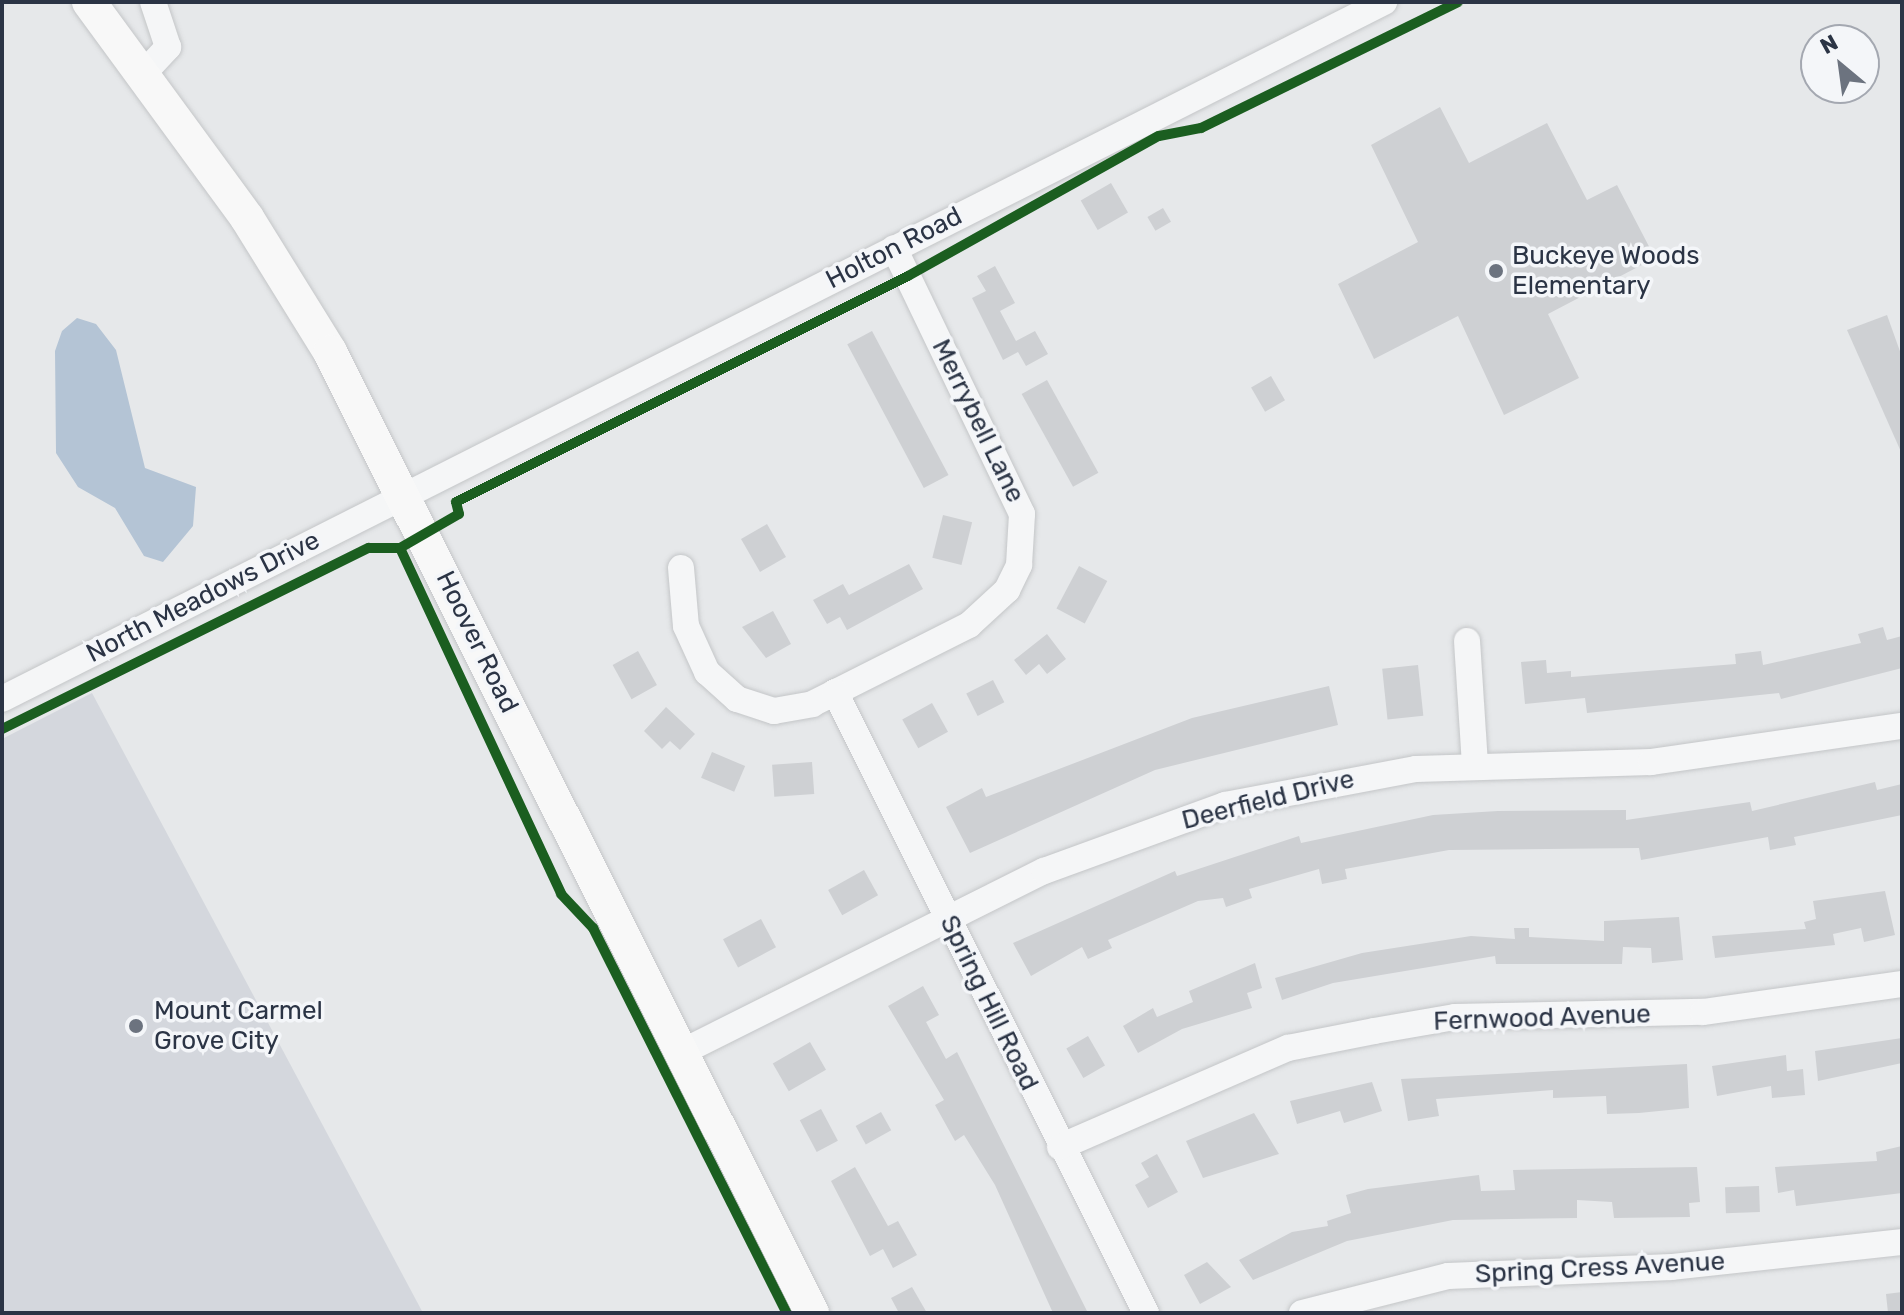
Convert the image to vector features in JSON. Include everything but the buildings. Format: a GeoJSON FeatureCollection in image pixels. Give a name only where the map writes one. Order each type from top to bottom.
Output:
{"type":"FeatureCollection","features":[{"type":"Feature","properties":{"kind":"main road","name":"Hoover Road"},"geometry":{"type":"LineString","coordinates":[[89,2],[143,74],[302,303],[403,496],[812,1313]]}},
{"type":"Feature","properties":{"kind":"street"},"geometry":{"type":"LineString","coordinates":[[143,74],[168,47],[153,2]]}},
{"type":"Feature","properties":{"kind":"street","name":"Holton Road"},"geometry":{"type":"LineString","coordinates":[[403,496],[1384,2]]}},
{"type":"Feature","properties":{"kind":"street","name":"Merrybell Lane"},"geometry":{"type":"LineString","coordinates":[[681,568],[686,626],[707,672],[737,699],[774,711],[835,692],[990,610],[1019,565],[1024,540],[1014,489],[894,248]]}},
{"type":"Feature","properties":{"kind":"street","name":"North Meadows Drive"},"geometry":{"type":"LineString","coordinates":[[2,699],[403,496]]}},
{"type":"Feature","properties":{"kind":"street"},"geometry":{"type":"LineString","coordinates":[[1467,641],[1475,766]]}},
{"type":"Feature","properties":{"kind":"street","name":"Spring Hill Road"},"geometry":{"type":"LineString","coordinates":[[835,692],[1060,1147],[1146,1313]]}},
{"type":"Feature","properties":{"kind":"street","name":"Deerfield Drive"},"geometry":{"type":"LineString","coordinates":[[682,1052],[947,918],[1119,841],[1225,805],[1339,780],[1475,766],[1724,755],[1902,726]]}},
{"type":"Feature","properties":{"kind":"street","name":"Fernwood Avenue"},"geometry":{"type":"LineString","coordinates":[[1060,1147],[1288,1048],[1374,1031],[1455,1017],[1703,1012],[1902,984]]}},
{"type":"Feature","properties":{"kind":"street","name":"Spring Cress Avenue"},"geometry":{"type":"LineString","coordinates":[[1302,1313],[1448,1276],[1672,1267],[1902,1242]]}},
{"type":"Feature","properties":{"kind":"shaded area","name":"Mount Carmel Grove City"},"geometry":{"type":"Polygon","coordinates":[[[92,693],[423,1313],[2,1313],[2,739],[92,693]]]}},
{"type":"Feature","properties":{"kind":"water"},"geometry":{"type":"Polygon","coordinates":[[[77,318],[96,324],[116,350],[145,468],[196,487],[193,526],[163,562],[144,556],[115,508],[78,487],[56,453],[55,351],[62,331],[77,318]]]}},
{"type":"Feature","properties":{"kind":"cycle path"},"geometry":{"type":"LineString","coordinates":[[2,729],[369,548],[400,548],[459,514],[456,502],[908,276],[1159,136],[1201,128],[1458,2]]}},
{"type":"Feature","properties":{"kind":"cycle path"},"geometry":{"type":"LineString","coordinates":[[400,548],[561,894],[593,928],[787,1313]]}},
{"type":"Feature","properties":{"kind":"place","name":"Buckeye Woods Elementary"},"geometry":{"type":"Point","coordinates":[1496,271]}},
{"type":"Feature","properties":{"kind":"place","name":"Mount Carmel Grove City"},"geometry":{"type":"Point","coordinates":[136,1026]}}]}
